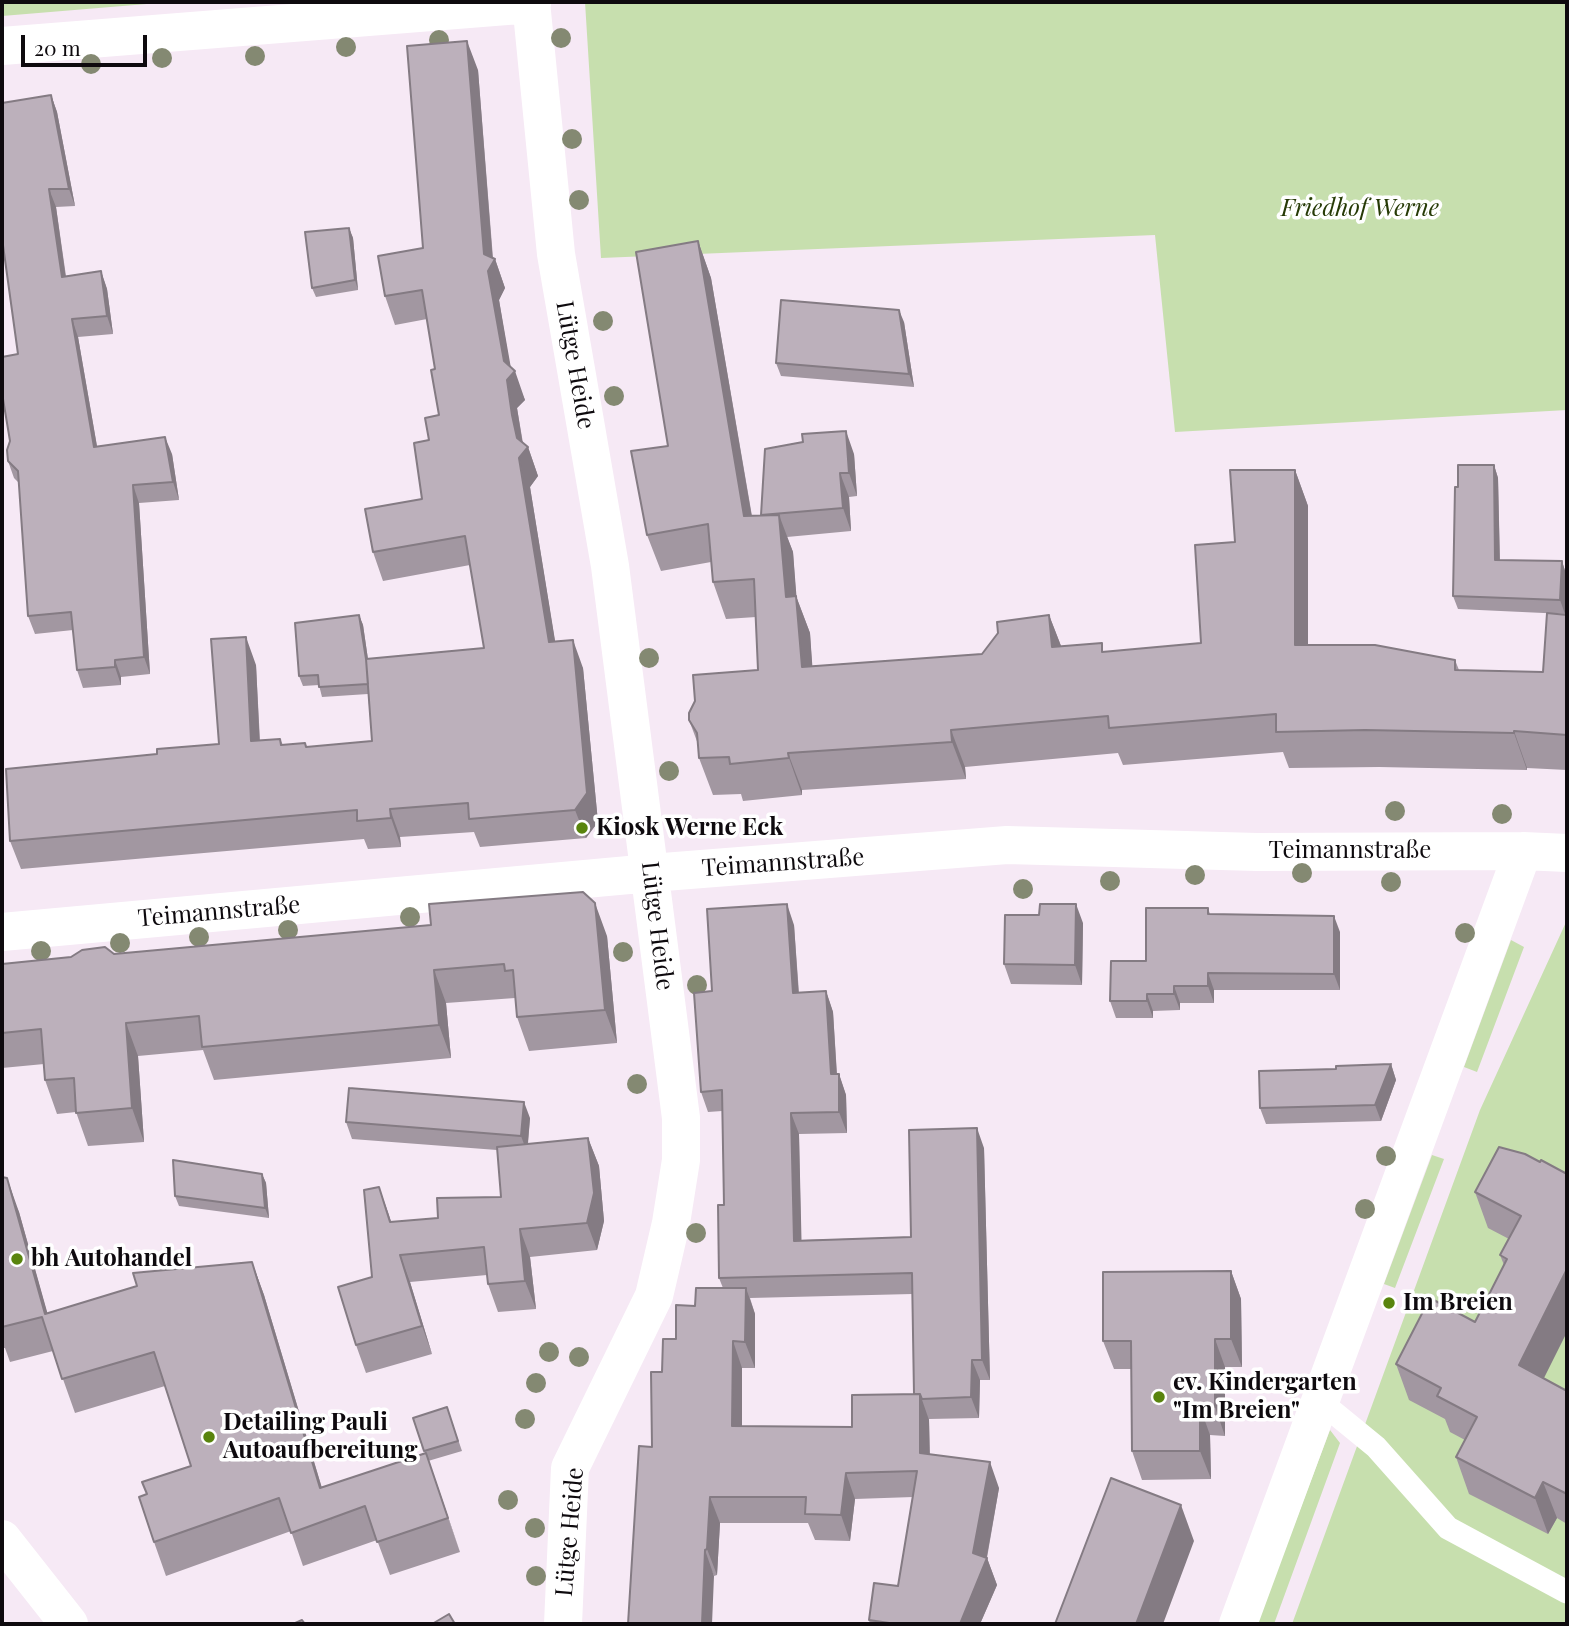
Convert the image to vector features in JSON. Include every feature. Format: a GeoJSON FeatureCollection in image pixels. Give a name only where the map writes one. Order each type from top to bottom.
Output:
{"type":"FeatureCollection","features":[{"type":"Feature","properties":{"kind":"street"},"geometry":{"type":"LineString","coordinates":[[2,46],[532,3]]}},
{"type":"Feature","properties":{"kind":"street","name":"Lütge Heide"},"geometry":{"type":"LineString","coordinates":[[532,3],[556,254],[610,566],[681,1118],[681,1160],[671,1223],[654,1296],[570,1468],[563,1624]]}},
{"type":"Feature","properties":{"kind":"street","name":"Teimannstraße"},"geometry":{"type":"LineString","coordinates":[[2,932],[651,873],[1007,845],[1257,852],[1567,853]]}},
{"type":"Feature","properties":{"kind":"street"},"geometry":{"type":"LineString","coordinates":[[1238,1624],[1523,851]]}},
{"type":"Feature","properties":{"kind":"street"},"geometry":{"type":"LineString","coordinates":[[2,1539],[69,1624]]}},
{"type":"Feature","properties":{"kind":"lane"},"geometry":{"type":"LineString","coordinates":[[1321,1402],[1376,1447],[1448,1528],[1567,1592]]}},
{"type":"Feature","properties":{"kind":"green space"},"geometry":{"type":"Polygon","coordinates":[[[2,2],[171,2],[2,16],[2,2]]]}},
{"type":"Feature","properties":{"kind":"green space","name":"Friedhof Werne"},"geometry":{"type":"Polygon","coordinates":[[[585,2],[1567,2],[1567,410],[1175,432],[1155,235],[601,258],[585,2]]]}},
{"type":"Feature","properties":{"kind":"green space"},"geometry":{"type":"Polygon","coordinates":[[[1567,920],[1567,1624],[1292,1624],[1480,1110],[1567,920]]]}},
{"type":"Feature","properties":{"kind":"green space"},"geometry":{"type":"Polygon","coordinates":[[[1511,940],[1524,947],[1477,1072],[1464,1067],[1511,940]]]}},
{"type":"Feature","properties":{"kind":"green space"},"geometry":{"type":"Polygon","coordinates":[[[1432,1155],[1444,1159],[1395,1288],[1384,1284],[1432,1155]]]}},
{"type":"Feature","properties":{"kind":"green space"},"geometry":{"type":"Polygon","coordinates":[[[1330,1430],[1340,1443],[1274,1624],[1257,1624],[1330,1430]]]}},
{"type":"Feature","properties":{"kind":"building"},"geometry":{"type":"Polygon","coordinates":[[[467,41],[484,254],[495,259],[488,271],[504,361],[515,371],[507,380],[512,415],[517,438],[528,447],[519,458],[549,642],[573,640],[587,793],[575,810],[469,819],[468,803],[390,809],[391,818],[357,821],[357,810],[10,841],[6,769],[157,754],[157,749],[219,744],[211,639],[246,637],[251,741],[280,739],[281,745],[305,743],[306,747],[372,741],[366,659],[484,648],[465,536],[373,552],[365,509],[422,499],[414,443],[429,440],[425,418],[439,415],[431,370],[435,369],[422,290],[385,296],[378,256],[423,248],[407,46],[467,41]]]}},
{"type":"Feature","properties":{"kind":"building"},"geometry":{"type":"Polygon","coordinates":[[[51,95],[69,189],[49,189],[62,277],[101,271],[107,316],[72,319],[94,447],[165,437],[173,482],[133,485],[144,657],[115,660],[115,667],[77,670],[71,612],[28,616],[18,471],[8,461],[10,441],[2,393],[2,357],[18,354],[2,238],[2,103],[51,95]]]}},
{"type":"Feature","properties":{"kind":"building"},"geometry":{"type":"Polygon","coordinates":[[[349,228],[355,280],[312,288],[305,232],[349,228]]]}},
{"type":"Feature","properties":{"kind":"building"},"geometry":{"type":"Polygon","coordinates":[[[698,241],[744,516],[779,515],[786,597],[796,596],[802,667],[982,654],[998,633],[997,622],[1049,615],[1052,647],[1102,643],[1102,652],[1201,643],[1195,545],[1235,542],[1230,470],[1295,470],[1295,645],[1375,645],[1455,660],[1455,670],[1543,672],[1547,613],[1567,615],[1567,735],[1514,731],[1276,732],[1276,714],[1109,728],[1108,716],[951,730],[952,742],[788,753],[789,758],[730,764],[729,757],[699,758],[697,733],[689,720],[689,713],[695,701],[693,675],[758,670],[754,579],[713,582],[708,524],[647,535],[631,451],[668,446],[636,252],[698,241]]]}},
{"type":"Feature","properties":{"kind":"building"},"geometry":{"type":"Polygon","coordinates":[[[781,300],[899,310],[909,374],[776,363],[781,300]]]}},
{"type":"Feature","properties":{"kind":"building"},"geometry":{"type":"Polygon","coordinates":[[[846,431],[849,473],[840,473],[843,508],[761,515],[765,449],[803,442],[802,434],[846,431]]]}},
{"type":"Feature","properties":{"kind":"building"},"geometry":{"type":"Polygon","coordinates":[[[1458,465],[1494,465],[1495,560],[1562,561],[1560,600],[1453,596],[1455,487],[1458,487],[1458,465]]]}},
{"type":"Feature","properties":{"kind":"building"},"geometry":{"type":"Polygon","coordinates":[[[359,615],[368,684],[319,687],[318,675],[299,676],[295,623],[359,615]]]}},
{"type":"Feature","properties":{"kind":"building"},"geometry":{"type":"Polygon","coordinates":[[[583,892],[595,903],[605,1010],[517,1017],[513,970],[505,971],[504,964],[434,970],[439,1025],[202,1047],[199,1016],[126,1023],[132,1108],[76,1113],[74,1078],[45,1080],[41,1029],[2,1033],[2,964],[71,957],[82,950],[105,947],[114,954],[431,925],[429,904],[583,892]]]}},
{"type":"Feature","properties":{"kind":"building"},"geometry":{"type":"Polygon","coordinates":[[[787,904],[793,993],[826,991],[831,1074],[839,1074],[839,1112],[791,1113],[794,1241],[911,1237],[909,1130],[977,1128],[982,1360],[972,1360],[971,1397],[922,1399],[920,1394],[914,1394],[912,1273],[719,1278],[718,1205],[724,1205],[722,1090],[701,1092],[694,993],[712,991],[707,909],[787,904]]]}},
{"type":"Feature","properties":{"kind":"building"},"geometry":{"type":"Polygon","coordinates":[[[1040,904],[1076,904],[1075,965],[1004,964],[1005,915],[1039,915],[1040,904]]]}},
{"type":"Feature","properties":{"kind":"building"},"geometry":{"type":"Polygon","coordinates":[[[1146,908],[1208,908],[1208,914],[1334,916],[1334,974],[1208,973],[1208,986],[1174,986],[1174,994],[1147,994],[1147,1001],[1110,1001],[1111,961],[1146,961],[1146,908]]]}},
{"type":"Feature","properties":{"kind":"building"},"geometry":{"type":"Polygon","coordinates":[[[1391,1064],[1375,1105],[1260,1108],[1259,1071],[1391,1064]]]}},
{"type":"Feature","properties":{"kind":"building"},"geometry":{"type":"Polygon","coordinates":[[[349,1088],[524,1102],[521,1136],[346,1122],[349,1088]]]}},
{"type":"Feature","properties":{"kind":"building"},"geometry":{"type":"Polygon","coordinates":[[[588,1138],[594,1193],[587,1223],[520,1229],[525,1281],[488,1284],[484,1247],[400,1255],[422,1326],[356,1345],[338,1287],[372,1277],[364,1190],[379,1187],[390,1222],[438,1218],[437,1198],[501,1197],[497,1147],[588,1138]]]}},
{"type":"Feature","properties":{"kind":"building"},"geometry":{"type":"Polygon","coordinates":[[[1499,1147],[1525,1154],[1540,1162],[1541,1160],[1567,1174],[1567,1269],[1519,1365],[1567,1391],[1567,1494],[1543,1482],[1535,1498],[1456,1457],[1477,1417],[1437,1396],[1441,1388],[1396,1364],[1430,1298],[1475,1322],[1507,1259],[1500,1255],[1521,1216],[1475,1192],[1499,1147]]]}},
{"type":"Feature","properties":{"kind":"building"},"geometry":{"type":"Polygon","coordinates":[[[173,1160],[262,1174],[265,1208],[175,1196],[173,1160]]]}},
{"type":"Feature","properties":{"kind":"building"},"geometry":{"type":"Polygon","coordinates":[[[2,1177],[7,1178],[45,1314],[137,1286],[133,1273],[252,1262],[320,1488],[426,1453],[448,1518],[377,1542],[365,1506],[291,1533],[279,1498],[154,1542],[139,1497],[147,1494],[142,1482],[191,1466],[154,1352],[62,1379],[42,1317],[2,1327],[2,1177]]]}},
{"type":"Feature","properties":{"kind":"building"},"geometry":{"type":"Polygon","coordinates":[[[1231,1271],[1231,1339],[1215,1339],[1215,1407],[1200,1407],[1200,1451],[1132,1451],[1131,1341],[1103,1341],[1103,1272],[1231,1271]]]}},
{"type":"Feature","properties":{"kind":"building"},"geometry":{"type":"Polygon","coordinates":[[[696,1288],[746,1288],[745,1342],[733,1341],[732,1426],[852,1427],[852,1395],[920,1394],[920,1453],[990,1462],[973,1553],[987,1558],[960,1624],[896,1624],[869,1620],[874,1583],[898,1586],[917,1471],[846,1473],[841,1515],[805,1514],[806,1497],[710,1497],[702,1624],[628,1624],[639,1446],[652,1447],[651,1372],[662,1372],[663,1339],[676,1339],[676,1305],[695,1306],[696,1288]]]}},
{"type":"Feature","properties":{"kind":"building"},"geometry":{"type":"Polygon","coordinates":[[[447,1407],[458,1441],[424,1451],[413,1418],[447,1407]]]}},
{"type":"Feature","properties":{"kind":"building"},"geometry":{"type":"Polygon","coordinates":[[[1111,1478],[1181,1505],[1136,1624],[1055,1624],[1111,1478]]]}},
{"type":"Feature","properties":{"kind":"building"},"geometry":{"type":"Polygon","coordinates":[[[449,1614],[455,1624],[432,1624],[449,1614]]]}},
{"type":"Feature","properties":{"kind":"place","name":"Kiosk Werne Eck"},"geometry":{"type":"Point","coordinates":[582,828]}},
{"type":"Feature","properties":{"kind":"place","name":"bh Autohandel"},"geometry":{"type":"Point","coordinates":[17,1259]}},
{"type":"Feature","properties":{"kind":"place","name":"Im Breien"},"geometry":{"type":"Point","coordinates":[1389,1303]}},
{"type":"Feature","properties":{"kind":"place","name":"ev. Kindergarten \"Im Breien\""},"geometry":{"type":"Point","coordinates":[1159,1397]}},
{"type":"Feature","properties":{"kind":"place","name":"Detailing Pauli Autoaufbereitung"},"geometry":{"type":"Point","coordinates":[209,1437]}}]}
